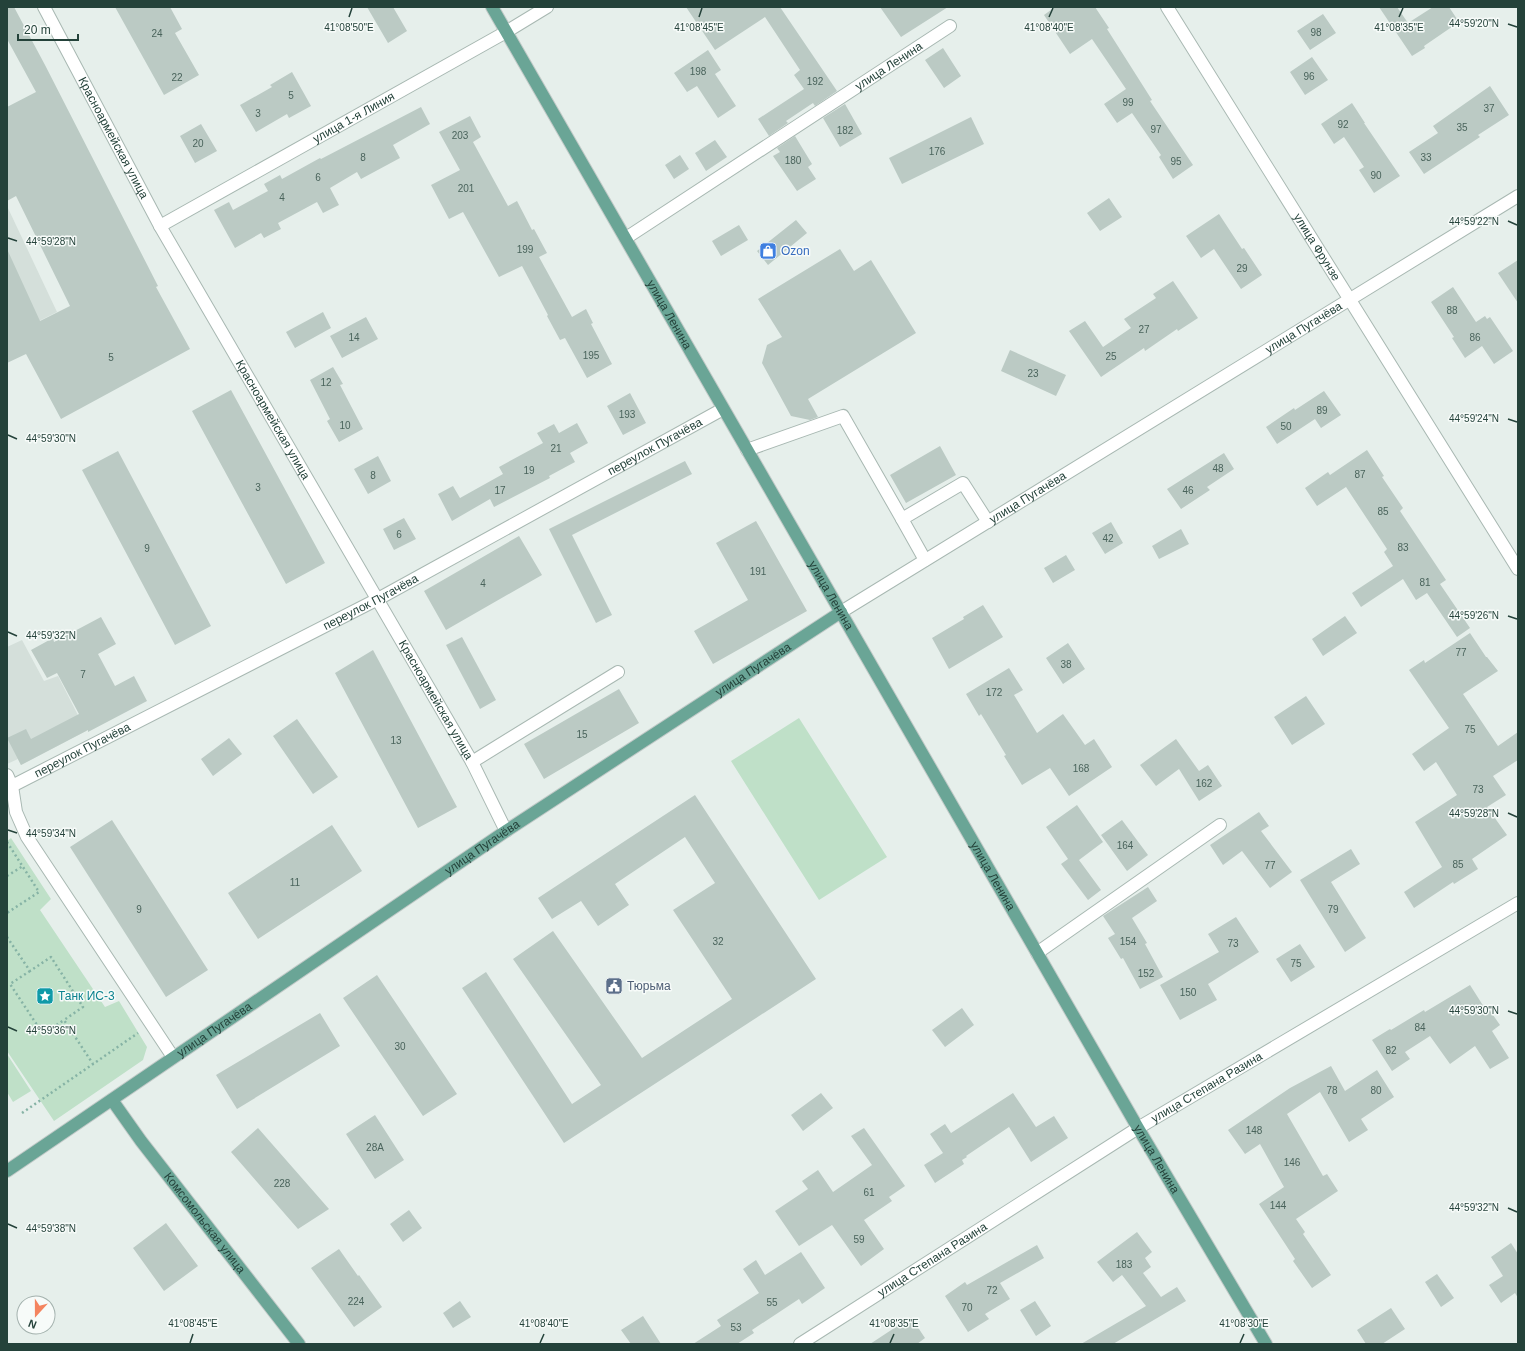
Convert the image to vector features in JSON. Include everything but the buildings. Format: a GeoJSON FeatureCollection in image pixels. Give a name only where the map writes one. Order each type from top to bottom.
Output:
{"type":"FeatureCollection","features":[{"type":"Feature","properties":{"kind":"main road","name":"улица Ленина"},"geometry":{"type":"LineString","coordinates":[[492,7],[1138,1128],[1266,1344]]}},
{"type":"Feature","properties":{"kind":"main road","name":"улица Пугачёва"},"geometry":{"type":"LineString","coordinates":[[7,1171],[506,831],[841,612]]}},
{"type":"Feature","properties":{"kind":"main road","name":"Комсомольская улица"},"geometry":{"type":"LineString","coordinates":[[112,1100],[141,1141],[299,1344]]}},
{"type":"Feature","properties":{"kind":"street","name":"Красноармейская улица"},"geometry":{"type":"LineString","coordinates":[[44,7],[160,226],[472,762],[506,831]]}},
{"type":"Feature","properties":{"kind":"street","name":"улица 1-я Линия"},"geometry":{"type":"LineString","coordinates":[[160,226],[506,32],[547,7]]}},
{"type":"Feature","properties":{"kind":"street","name":"улица Фрунзе"},"geometry":{"type":"LineString","coordinates":[[1167,7],[1351,299],[1518,569]]}},
{"type":"Feature","properties":{"kind":"street","name":"улица Ленина"},"geometry":{"type":"LineString","coordinates":[[626,238],[950,26]]}},
{"type":"Feature","properties":{"kind":"street","name":"улица Пугачёва"},"geometry":{"type":"LineString","coordinates":[[841,612],[1518,196]]}},
{"type":"Feature","properties":{"kind":"street","name":"переулок Пугачёва"},"geometry":{"type":"LineString","coordinates":[[10,780],[378,599],[723,409]]}},
{"type":"Feature","properties":{"kind":"street"},"geometry":{"type":"LineString","coordinates":[[747,450],[843,416],[925,560]]}},
{"type":"Feature","properties":{"kind":"street"},"geometry":{"type":"LineString","coordinates":[[902,519],[963,483],[988,522]]}},
{"type":"Feature","properties":{"kind":"street"},"geometry":{"type":"LineString","coordinates":[[472,762],[618,672]]}},
{"type":"Feature","properties":{"kind":"street"},"geometry":{"type":"LineString","coordinates":[[10,780],[11,808],[16,812],[26,837],[173,1057]]}},
{"type":"Feature","properties":{"kind":"street"},"geometry":{"type":"LineString","coordinates":[[1037,953],[1220,825]]}},
{"type":"Feature","properties":{"kind":"street","name":"улица Степана Разина"},"geometry":{"type":"LineString","coordinates":[[800,1344],[1138,1128],[1518,903]]}},
{"type":"Feature","properties":{"kind":"path"},"geometry":{"type":"LineString","coordinates":[[7,842],[39,892],[7,913]]}},
{"type":"Feature","properties":{"kind":"path"},"geometry":{"type":"LineString","coordinates":[[7,876],[27,863]]}},
{"type":"Feature","properties":{"kind":"path"},"geometry":{"type":"LineString","coordinates":[[7,937],[30,971]]}},
{"type":"Feature","properties":{"kind":"path"},"geometry":{"type":"LineString","coordinates":[[51,957],[83,1007],[43,1034],[10,984],[30,971],[51,957]]}},
{"type":"Feature","properties":{"kind":"path"},"geometry":{"type":"LineString","coordinates":[[64,1020],[93,1064]]}},
{"type":"Feature","properties":{"kind":"path"},"geometry":{"type":"LineString","coordinates":[[22,1113],[139,1033]]}},
{"type":"Feature","properties":{"kind":"shaded area"},"geometry":{"type":"Polygon","coordinates":[[[7,206],[57,312],[7,337],[7,206]]]}},
{"type":"Feature","properties":{"kind":"shaded area"},"geometry":{"type":"Polygon","coordinates":[[[22,640],[44,681],[58,676],[86,731],[21,765],[18,759],[7,764],[7,647],[22,640]]]}},
{"type":"Feature","properties":{"kind":"green space"},"geometry":{"type":"Polygon","coordinates":[[[799,718],[887,857],[819,900],[731,761],[799,718]]]}},
{"type":"Feature","properties":{"kind":"green space"},"geometry":{"type":"Polygon","coordinates":[[[11,838],[51,899],[40,910],[105,1007],[119,1001],[147,1047],[143,1060],[54,1121],[7,1051],[7,841],[11,838]]]}},
{"type":"Feature","properties":{"kind":"green space"},"geometry":{"type":"Polygon","coordinates":[[[7,1054],[31,1091],[13,1102],[7,1092],[7,1054]]]}},
{"type":"Feature","properties":{"kind":"place","name":"Ozon"},"geometry":{"type":"Point","coordinates":[768,251]}},
{"type":"Feature","properties":{"kind":"place","name":"Тюрьма"},"geometry":{"type":"Point","coordinates":[614,986]}},
{"type":"Feature","properties":{"kind":"place","name":"Танк ИС-3"},"geometry":{"type":"Point","coordinates":[45,996]}}]}
